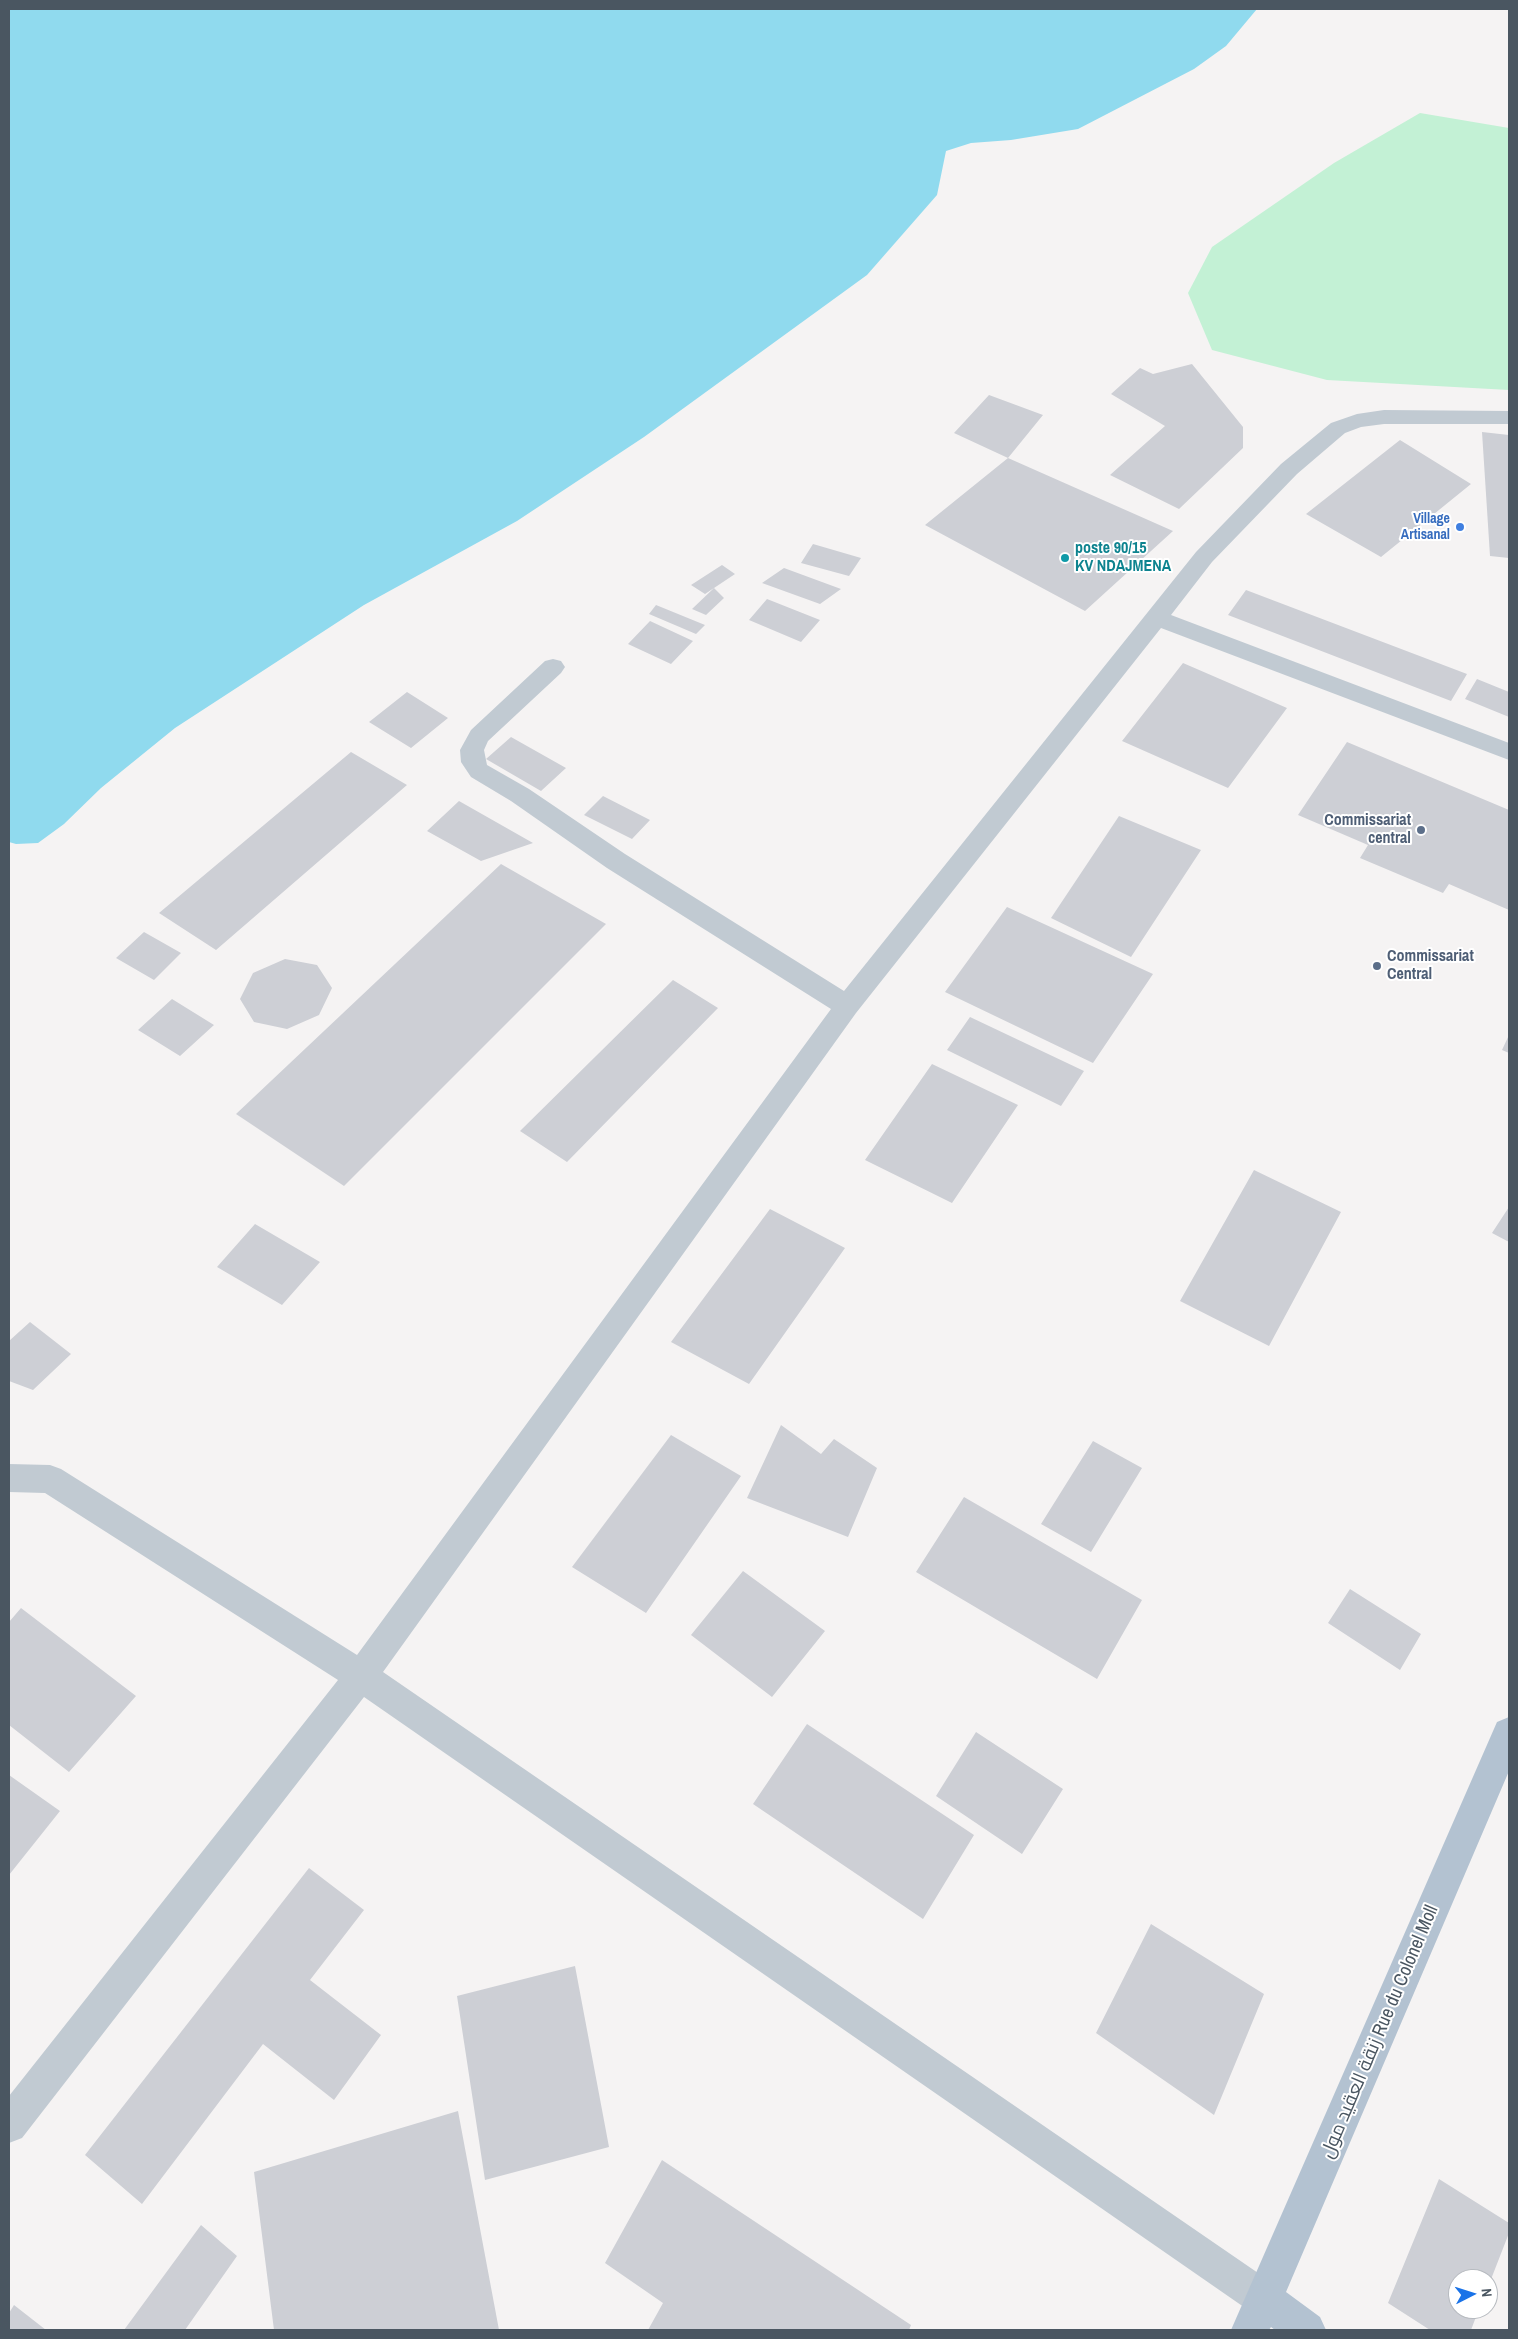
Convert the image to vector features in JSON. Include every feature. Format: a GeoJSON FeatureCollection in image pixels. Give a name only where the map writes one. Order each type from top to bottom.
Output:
{"type":"FeatureCollection","features":[{"type":"Feature","properties":{"kind":"main road","name":"زنقة العقيد مول Rue du Colonel Moll"},"geometry":{"type":"LineString","coordinates":[[1257,2315],[1509,1733]]}},
{"type":"Feature","properties":{"kind":"main road"},"geometry":{"type":"LineString","coordinates":[[1257,2315],[1307,2330]]}},
{"type":"Feature","properties":{"kind":"street"},"geometry":{"type":"LineString","coordinates":[[9,2126],[360,1676],[847,1006],[1157,618],[1204,556],[1289,469],[1338,428],[1357,421],[1384,417],[1509,418]]}},
{"type":"Feature","properties":{"kind":"street"},"geometry":{"type":"LineString","coordinates":[[1157,618],[1509,752]]}},
{"type":"Feature","properties":{"kind":"street"},"geometry":{"type":"LineString","coordinates":[[552,667],[479,736],[472,750],[473,762],[479,771],[520,795],[616,861],[847,1006]]}},
{"type":"Feature","properties":{"kind":"street"},"geometry":{"type":"LineString","coordinates":[[9,1478],[50,1479],[360,1676],[1257,2315]]}},
{"type":"Feature","properties":{"kind":"green space"},"geometry":{"type":"Polygon","coordinates":[[[1420,113],[1509,128],[1509,390],[1327,380],[1212,350],[1188,293],[1212,247],[1334,163],[1420,113]]]}},
{"type":"Feature","properties":{"kind":"water"},"geometry":{"type":"Polygon","coordinates":[[[9,9],[1257,9],[1226,46],[1194,69],[1078,129],[1011,140],[971,143],[946,151],[937,195],[867,275],[644,437],[517,521],[364,605],[175,728],[101,788],[64,824],[38,843],[16,844],[9,842],[9,9]]]}},
{"type":"Feature","properties":{"kind":"building"},"geometry":{"type":"Polygon","coordinates":[[[1192,364],[1243,427],[1243,448],[1179,509],[1110,475],[1165,426],[1111,394],[1140,368],[1153,374],[1192,364]]]}},
{"type":"Feature","properties":{"kind":"building"},"geometry":{"type":"Polygon","coordinates":[[[989,395],[1043,415],[1008,458],[954,433],[989,395]]]}},
{"type":"Feature","properties":{"kind":"building"},"geometry":{"type":"Polygon","coordinates":[[[1482,432],[1509,435],[1509,558],[1490,556],[1482,432]]]}},
{"type":"Feature","properties":{"kind":"building"},"geometry":{"type":"Polygon","coordinates":[[[1400,440],[1471,484],[1381,557],[1306,514],[1400,440]]]}},
{"type":"Feature","properties":{"kind":"building","name":"poste 90/15 KV NDAJMENA"},"geometry":{"type":"Polygon","coordinates":[[[1008,458],[1173,531],[1085,611],[925,525],[1008,458]]]}},
{"type":"Feature","properties":{"kind":"building"},"geometry":{"type":"Polygon","coordinates":[[[813,544],[861,558],[849,576],[801,563],[813,544]]]}},
{"type":"Feature","properties":{"kind":"building"},"geometry":{"type":"Polygon","coordinates":[[[722,565],[735,574],[705,594],[691,585],[722,565]]]}},
{"type":"Feature","properties":{"kind":"building"},"geometry":{"type":"Polygon","coordinates":[[[784,568],[841,589],[820,604],[762,583],[784,568]]]}},
{"type":"Feature","properties":{"kind":"building"},"geometry":{"type":"Polygon","coordinates":[[[714,588],[724,598],[706,615],[692,609],[714,588]]]}},
{"type":"Feature","properties":{"kind":"building"},"geometry":{"type":"Polygon","coordinates":[[[1246,590],[1467,674],[1451,701],[1228,615],[1246,590]]]}},
{"type":"Feature","properties":{"kind":"building"},"geometry":{"type":"Polygon","coordinates":[[[767,599],[820,620],[801,642],[749,620],[767,599]]]}},
{"type":"Feature","properties":{"kind":"building"},"geometry":{"type":"Polygon","coordinates":[[[656,605],[705,625],[696,634],[649,614],[656,605]]]}},
{"type":"Feature","properties":{"kind":"building"},"geometry":{"type":"Polygon","coordinates":[[[650,621],[693,641],[671,664],[628,644],[650,621]]]}},
{"type":"Feature","properties":{"kind":"building"},"geometry":{"type":"Polygon","coordinates":[[[1183,663],[1287,708],[1228,788],[1122,741],[1183,663]]]}},
{"type":"Feature","properties":{"kind":"building"},"geometry":{"type":"Polygon","coordinates":[[[1477,679],[1509,692],[1509,717],[1465,699],[1477,679]]]}},
{"type":"Feature","properties":{"kind":"building"},"geometry":{"type":"Polygon","coordinates":[[[407,692],[448,718],[411,748],[369,722],[407,692]]]}},
{"type":"Feature","properties":{"kind":"building"},"geometry":{"type":"Polygon","coordinates":[[[511,737],[566,768],[541,791],[486,759],[511,737]]]}},
{"type":"Feature","properties":{"kind":"building","name":"Commissariat central"},"geometry":{"type":"Polygon","coordinates":[[[1347,742],[1509,810],[1509,910],[1449,884],[1443,893],[1360,858],[1368,845],[1298,815],[1347,742]]]}},
{"type":"Feature","properties":{"kind":"building"},"geometry":{"type":"Polygon","coordinates":[[[351,752],[407,785],[216,950],[159,913],[351,752]]]}},
{"type":"Feature","properties":{"kind":"building"},"geometry":{"type":"Polygon","coordinates":[[[603,796],[650,820],[632,839],[584,815],[603,796]]]}},
{"type":"Feature","properties":{"kind":"building"},"geometry":{"type":"Polygon","coordinates":[[[459,801],[533,843],[481,861],[427,831],[459,801]]]}},
{"type":"Feature","properties":{"kind":"building"},"geometry":{"type":"Polygon","coordinates":[[[1119,816],[1201,850],[1131,957],[1051,918],[1119,816]]]}},
{"type":"Feature","properties":{"kind":"building"},"geometry":{"type":"Polygon","coordinates":[[[501,864],[606,924],[344,1186],[236,1114],[501,864]]]}},
{"type":"Feature","properties":{"kind":"building"},"geometry":{"type":"Polygon","coordinates":[[[1007,907],[1153,974],[1093,1063],[945,992],[1007,907]]]}},
{"type":"Feature","properties":{"kind":"building"},"geometry":{"type":"Polygon","coordinates":[[[144,932],[181,953],[154,980],[116,958],[144,932]]]}},
{"type":"Feature","properties":{"kind":"building"},"geometry":{"type":"Polygon","coordinates":[[[285,959],[317,965],[332,988],[319,1015],[287,1029],[254,1022],[240,999],[253,973],[285,959]]]}},
{"type":"Feature","properties":{"kind":"building"},"geometry":{"type":"Polygon","coordinates":[[[673,980],[718,1008],[567,1162],[520,1131],[673,980]]]}},
{"type":"Feature","properties":{"kind":"building"},"geometry":{"type":"Polygon","coordinates":[[[172,999],[214,1025],[180,1056],[138,1030],[172,999]]]}},
{"type":"Feature","properties":{"kind":"building"},"geometry":{"type":"Polygon","coordinates":[[[970,1017],[1084,1071],[1061,1106],[947,1050],[970,1017]]]}},
{"type":"Feature","properties":{"kind":"building"},"geometry":{"type":"Polygon","coordinates":[[[1509,1035],[1509,1053],[1502,1050],[1509,1035]]]}},
{"type":"Feature","properties":{"kind":"building"},"geometry":{"type":"Polygon","coordinates":[[[932,1064],[1018,1105],[952,1203],[865,1160],[932,1064]]]}},
{"type":"Feature","properties":{"kind":"building"},"geometry":{"type":"Polygon","coordinates":[[[1254,1170],[1341,1212],[1269,1346],[1180,1301],[1254,1170]]]}},
{"type":"Feature","properties":{"kind":"building"},"geometry":{"type":"Polygon","coordinates":[[[1509,1207],[1509,1242],[1492,1233],[1509,1207]]]}},
{"type":"Feature","properties":{"kind":"building"},"geometry":{"type":"Polygon","coordinates":[[[770,1209],[845,1248],[749,1384],[671,1342],[770,1209]]]}},
{"type":"Feature","properties":{"kind":"building"},"geometry":{"type":"Polygon","coordinates":[[[255,1224],[320,1262],[282,1305],[217,1267],[255,1224]]]}},
{"type":"Feature","properties":{"kind":"building"},"geometry":{"type":"Polygon","coordinates":[[[30,1322],[71,1354],[33,1390],[9,1381],[9,1341],[30,1322]]]}},
{"type":"Feature","properties":{"kind":"building"},"geometry":{"type":"Polygon","coordinates":[[[781,1425],[821,1454],[834,1439],[877,1468],[848,1537],[747,1498],[781,1425]]]}},
{"type":"Feature","properties":{"kind":"building"},"geometry":{"type":"Polygon","coordinates":[[[671,1435],[741,1476],[646,1613],[572,1567],[671,1435]]]}},
{"type":"Feature","properties":{"kind":"building"},"geometry":{"type":"Polygon","coordinates":[[[1093,1441],[1142,1468],[1091,1552],[1041,1524],[1093,1441]]]}},
{"type":"Feature","properties":{"kind":"building"},"geometry":{"type":"Polygon","coordinates":[[[964,1497],[1142,1600],[1097,1679],[916,1572],[964,1497]]]}},
{"type":"Feature","properties":{"kind":"building"},"geometry":{"type":"Polygon","coordinates":[[[743,1571],[825,1631],[772,1697],[691,1635],[743,1571]]]}},
{"type":"Feature","properties":{"kind":"building"},"geometry":{"type":"Polygon","coordinates":[[[1350,1589],[1421,1634],[1400,1670],[1328,1623],[1350,1589]]]}},
{"type":"Feature","properties":{"kind":"building"},"geometry":{"type":"Polygon","coordinates":[[[21,1608],[136,1696],[69,1772],[9,1725],[9,1622],[21,1608]]]}},
{"type":"Feature","properties":{"kind":"building"},"geometry":{"type":"Polygon","coordinates":[[[807,1724],[974,1835],[923,1919],[753,1804],[807,1724]]]}},
{"type":"Feature","properties":{"kind":"building"},"geometry":{"type":"Polygon","coordinates":[[[976,1732],[1063,1789],[1022,1854],[936,1796],[976,1732]]]}},
{"type":"Feature","properties":{"kind":"building"},"geometry":{"type":"Polygon","coordinates":[[[9,1775],[60,1811],[9,1875],[9,1775]]]}},
{"type":"Feature","properties":{"kind":"building"},"geometry":{"type":"Polygon","coordinates":[[[309,1868],[364,1910],[310,1980],[381,2035],[334,2100],[263,2044],[142,2204],[85,2155],[309,1868]]]}},
{"type":"Feature","properties":{"kind":"building"},"geometry":{"type":"Polygon","coordinates":[[[1151,1924],[1264,1994],[1214,2115],[1096,2033],[1151,1924]]]}},
{"type":"Feature","properties":{"kind":"building"},"geometry":{"type":"Polygon","coordinates":[[[575,1966],[609,2147],[485,2180],[457,1996],[575,1966]]]}},
{"type":"Feature","properties":{"kind":"building"},"geometry":{"type":"Polygon","coordinates":[[[458,2111],[499,2330],[274,2330],[254,2172],[458,2111]]]}},
{"type":"Feature","properties":{"kind":"building"},"geometry":{"type":"Polygon","coordinates":[[[662,2160],[911,2325],[909,2330],[648,2330],[663,2303],[605,2263],[662,2160]]]}},
{"type":"Feature","properties":{"kind":"building"},"geometry":{"type":"Polygon","coordinates":[[[1439,2179],[1509,2223],[1509,2233],[1495,2269],[1448,2269],[1448,2319],[1475,2319],[1471,2330],[1430,2330],[1388,2303],[1439,2179]]]}},
{"type":"Feature","properties":{"kind":"building"},"geometry":{"type":"Polygon","coordinates":[[[201,2225],[237,2256],[185,2330],[124,2330],[201,2225]]]}},
{"type":"Feature","properties":{"kind":"building"},"geometry":{"type":"Polygon","coordinates":[[[14,2305],[46,2330],[9,2330],[9,2313],[14,2305]]]}},
{"type":"Feature","properties":{"kind":"place","name":"Village Artisanal"},"geometry":{"type":"Point","coordinates":[1460,527]}},
{"type":"Feature","properties":{"kind":"place","name":"poste 90/15 KV NDAJMENA"},"geometry":{"type":"Point","coordinates":[1065,558]}},
{"type":"Feature","properties":{"kind":"place","name":"Commissariat central"},"geometry":{"type":"Point","coordinates":[1421,830]}},
{"type":"Feature","properties":{"kind":"place","name":"Commissariat Central"},"geometry":{"type":"Point","coordinates":[1377,966]}}]}
